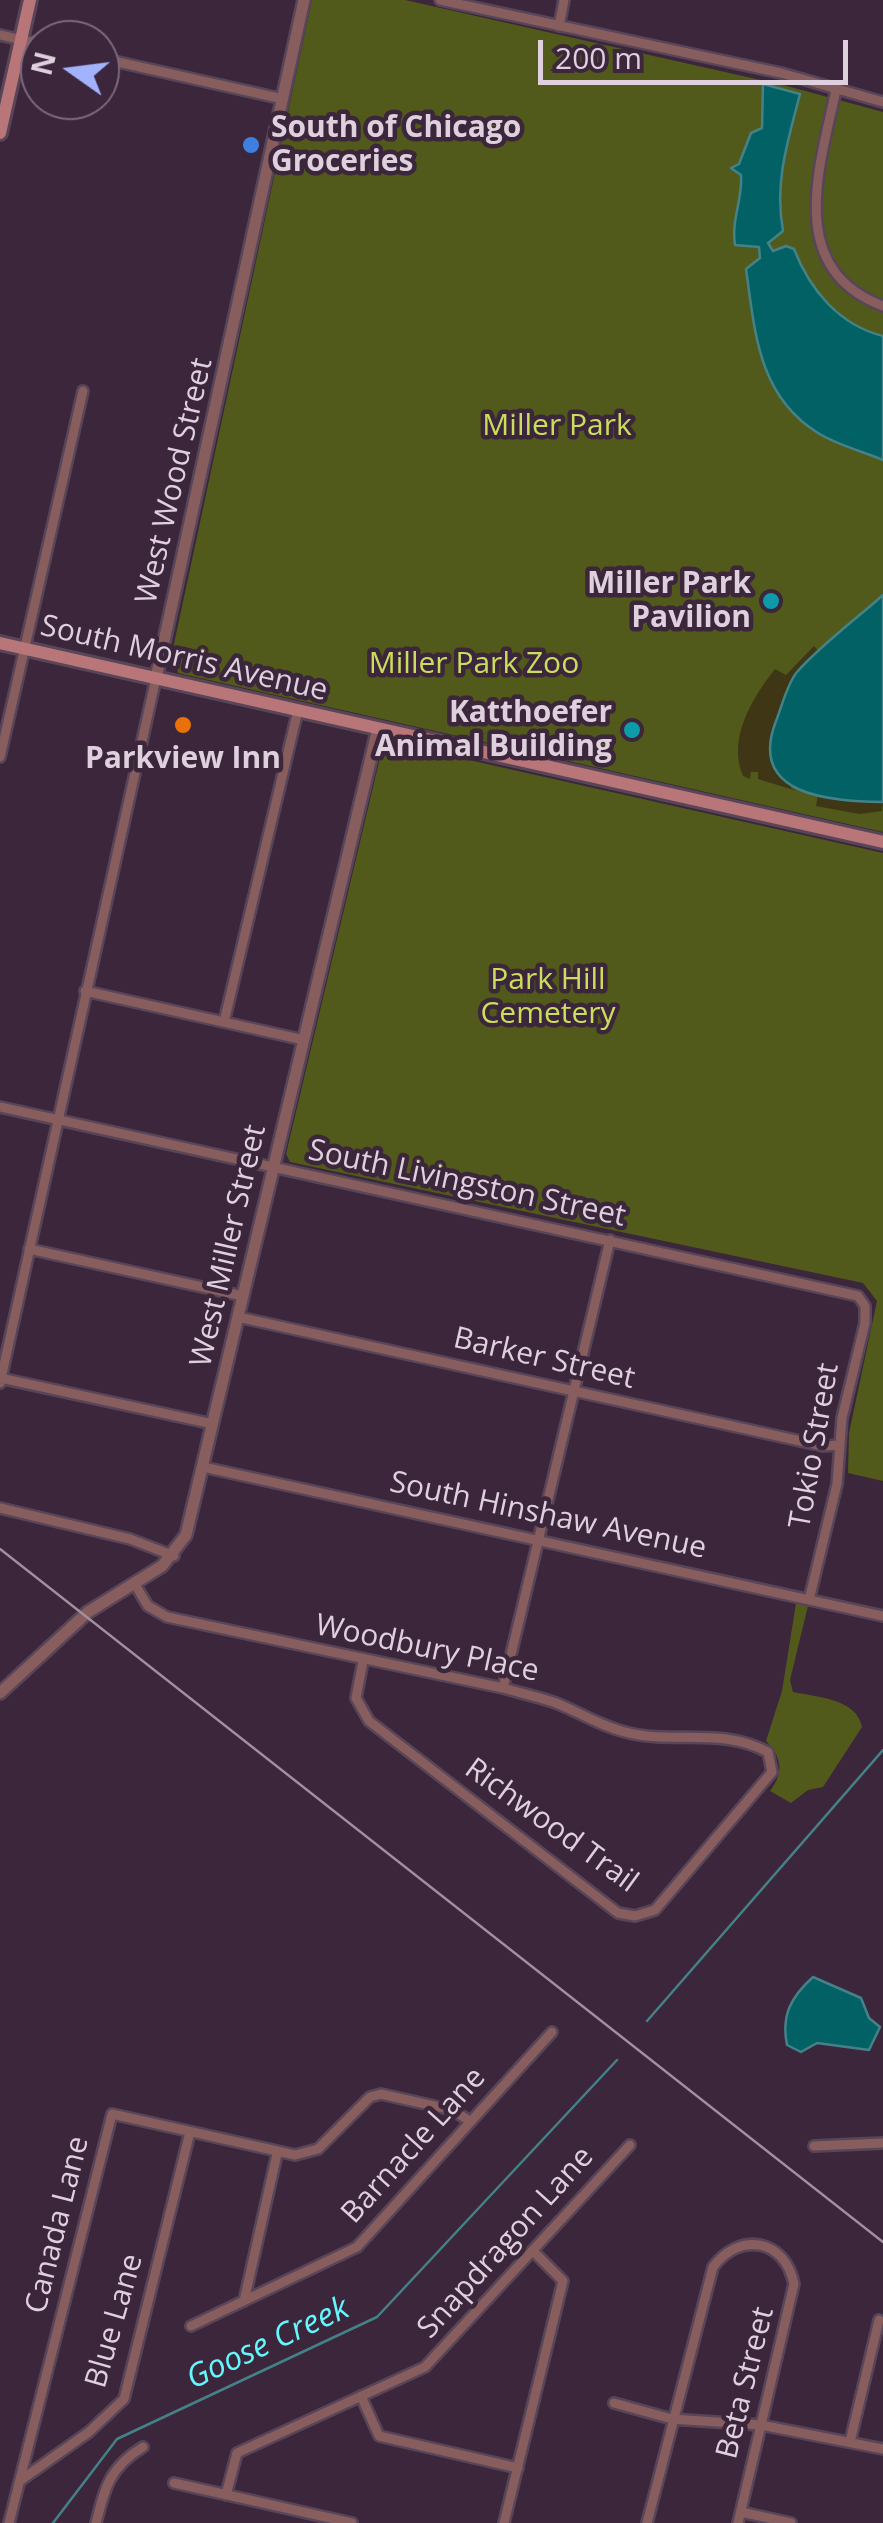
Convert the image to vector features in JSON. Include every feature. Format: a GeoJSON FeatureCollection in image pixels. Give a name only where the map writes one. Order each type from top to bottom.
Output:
{"type":"FeatureCollection","features":[{"type":"Feature","properties":{"kind":"main road"},"geometry":{"type":"LineString","coordinates":[[0,133],[20,44]]}},
{"type":"Feature","properties":{"kind":"main road","name":"South Morris Avenue"},"geometry":{"type":"LineString","coordinates":[[0,643],[883,842]]}},
{"type":"Feature","properties":{"kind":"street","name":"West Wood Street"},"geometry":{"type":"LineString","coordinates":[[0,1380],[304,0]]}},
{"type":"Feature","properties":{"kind":"street"},"geometry":{"type":"LineString","coordinates":[[440,0],[781,73],[883,102]]}},
{"type":"Feature","properties":{"kind":"street"},"geometry":{"type":"LineString","coordinates":[[559,26],[564,0]]}},
{"type":"Feature","properties":{"kind":"street"},"geometry":{"type":"LineString","coordinates":[[120,62],[283,99]]}},
{"type":"Feature","properties":{"kind":"street"},"geometry":{"type":"LineString","coordinates":[[836,90],[818,191],[819,238],[823,256],[841,282],[883,306]]}},
{"type":"Feature","properties":{"kind":"street"},"geometry":{"type":"LineString","coordinates":[[0,757],[83,392]]}},
{"type":"Feature","properties":{"kind":"street"},"geometry":{"type":"LineString","coordinates":[[224,1022],[298,710]]}},
{"type":"Feature","properties":{"kind":"street","name":"West Miller Street"},"geometry":{"type":"LineString","coordinates":[[174,1556],[186,1535],[203,1467],[378,728]]}},
{"type":"Feature","properties":{"kind":"street"},"geometry":{"type":"LineString","coordinates":[[85,992],[304,1040]]}},
{"type":"Feature","properties":{"kind":"street","name":"South Livingston Street"},"geometry":{"type":"LineString","coordinates":[[0,1107],[813,1284],[863,1300]]}},
{"type":"Feature","properties":{"kind":"street"},"geometry":{"type":"LineString","coordinates":[[502,1688],[610,1240]]}},
{"type":"Feature","properties":{"kind":"street"},"geometry":{"type":"LineString","coordinates":[[29,1249],[243,1296]]}},
{"type":"Feature","properties":{"kind":"street","name":"Tokio Street"},"geometry":{"type":"LineString","coordinates":[[809,1600],[837,1484],[840,1444],[865,1324],[863,1300]]}},
{"type":"Feature","properties":{"kind":"street","name":"Barker Street"},"geometry":{"type":"LineString","coordinates":[[238,1317],[824,1446],[840,1444]]}},
{"type":"Feature","properties":{"kind":"street"},"geometry":{"type":"LineString","coordinates":[[0,1380],[212,1424]]}},
{"type":"Feature","properties":{"kind":"street","name":"South Hinshaw Avenue"},"geometry":{"type":"LineString","coordinates":[[203,1467],[883,1616]]}},
{"type":"Feature","properties":{"kind":"street"},"geometry":{"type":"LineString","coordinates":[[0,1508],[130,1539],[174,1556]]}},
{"type":"Feature","properties":{"kind":"street"},"geometry":{"type":"LineString","coordinates":[[3,1685],[88,1612],[174,1556]]}},
{"type":"Feature","properties":{"kind":"street","name":"Woodbury Place"},"geometry":{"type":"LineString","coordinates":[[134,1583],[148,1606],[166,1617],[502,1688],[557,1704],[586,1720],[633,1734],[690,1734],[754,1744],[768,1752],[772,1762]]}},
{"type":"Feature","properties":{"kind":"street","name":"Richwood Trail"},"geometry":{"type":"LineString","coordinates":[[363,1661],[356,1698],[369,1721],[618,1913],[635,1916],[655,1910],[766,1782],[772,1762]]}},
{"type":"Feature","properties":{"kind":"street","name":"Barnacle Lane"},"geometry":{"type":"LineString","coordinates":[[191,2326],[356,2247],[552,2032]]}},
{"type":"Feature","properties":{"kind":"street"},"geometry":{"type":"LineString","coordinates":[[190,2132],[278,2154],[318,2149],[370,2098],[380,2094],[452,2110],[470,2121]]}},
{"type":"Feature","properties":{"kind":"street","name":"Canada Lane"},"geometry":{"type":"LineString","coordinates":[[9,2523],[112,2114],[190,2132]]}},
{"type":"Feature","properties":{"kind":"street","name":"Blue Lane"},"geometry":{"type":"LineString","coordinates":[[21,2480],[89,2432],[124,2399],[190,2132]]}},
{"type":"Feature","properties":{"kind":"street"},"geometry":{"type":"LineString","coordinates":[[814,2146],[883,2143]]}},
{"type":"Feature","properties":{"kind":"street","name":"Snapdragon Lane"},"geometry":{"type":"LineString","coordinates":[[226,2495],[237,2453],[432,2362],[630,2144]]}},
{"type":"Feature","properties":{"kind":"street"},"geometry":{"type":"LineString","coordinates":[[244,2301],[278,2154]]}},
{"type":"Feature","properties":{"kind":"street","name":"Beta Street"},"geometry":{"type":"LineString","coordinates":[[672,2418],[713,2266],[730,2249],[752,2243],[780,2255],[789,2265],[794,2284],[739,2518]]}},
{"type":"Feature","properties":{"kind":"street"},"geometry":{"type":"LineString","coordinates":[[504,2523],[563,2281],[534,2251]]}},
{"type":"Feature","properties":{"kind":"street"},"geometry":{"type":"LineString","coordinates":[[850,2442],[879,2320]]}},
{"type":"Feature","properties":{"kind":"street"},"geometry":{"type":"LineString","coordinates":[[361,2396],[379,2436],[518,2468]]}},
{"type":"Feature","properties":{"kind":"street"},"geometry":{"type":"LineString","coordinates":[[614,2403],[672,2418],[761,2425],[883,2449]]}},
{"type":"Feature","properties":{"kind":"street"},"geometry":{"type":"LineString","coordinates":[[647,2523],[672,2418]]}},
{"type":"Feature","properties":{"kind":"street"},"geometry":{"type":"LineString","coordinates":[[96,2523],[109,2476],[122,2460],[144,2448]]}},
{"type":"Feature","properties":{"kind":"street"},"geometry":{"type":"LineString","coordinates":[[174,2484],[352,2523]]}},
{"type":"Feature","properties":{"kind":"street"},"geometry":{"type":"LineString","coordinates":[[739,2518],[791,2523]]}},
{"type":"Feature","properties":{"kind":"green space","name":"Miller Park"},"geometry":{"type":"Polygon","coordinates":[[[312,0],[405,0],[787,86],[883,112],[883,832],[178,673],[172,653],[312,0]]]}},
{"type":"Feature","properties":{"kind":"green space","name":"Park Hill Cemetery"},"geometry":{"type":"Polygon","coordinates":[[[389,742],[883,853],[883,1481],[848,1473],[849,1433],[877,1301],[863,1283],[290,1162],[286,1154],[383,745],[389,742]]]}},
{"type":"Feature","properties":{"kind":"green space"},"geometry":{"type":"Polygon","coordinates":[[[796,1603],[808,1606],[790,1680],[793,1692],[845,1705],[853,1710],[862,1727],[823,1787],[808,1790],[791,1803],[770,1791],[778,1778],[779,1765],[766,1741],[782,1691],[796,1603]]]}},
{"type":"Feature","properties":{"kind":"sand"},"geometry":{"type":"Polygon","coordinates":[[[814,646],[819,652],[794,675],[791,788],[797,791],[758,779],[758,772],[751,772],[750,779],[743,776],[739,762],[740,733],[758,692],[775,669],[786,675],[814,646]]]}},
{"type":"Feature","properties":{"kind":"sand"},"geometry":{"type":"Polygon","coordinates":[[[818,794],[883,802],[882,811],[859,814],[816,806],[818,794]]]}},
{"type":"Feature","properties":{"kind":"shaded area"},"geometry":{"type":"Polygon","coordinates":[[[763,84],[800,94],[781,179],[783,231],[768,243],[773,251],[786,246],[794,249],[808,278],[828,304],[853,324],[883,336],[883,460],[825,437],[798,418],[783,401],[763,361],[746,269],[760,258],[759,247],[735,245],[741,175],[731,168],[739,164],[751,133],[762,128],[763,84]]]}},
{"type":"Feature","properties":{"kind":"shaded area"},"geometry":{"type":"Polygon","coordinates":[[[883,595],[883,802],[818,796],[799,789],[783,779],[773,765],[770,746],[793,677],[883,595]]]}},
{"type":"Feature","properties":{"kind":"shaded area"},"geometry":{"type":"Polygon","coordinates":[[[813,1977],[861,1998],[869,2018],[880,2027],[869,2050],[817,2043],[801,2052],[787,2045],[785,2025],[789,2007],[813,1977]]]}},
{"type":"Feature","properties":{"kind":"waterway","name":"Goose Creek"},"geometry":{"type":"LineString","coordinates":[[647,2021],[883,1750]]}},
{"type":"Feature","properties":{"kind":"waterway","name":"Goose Creek"},"geometry":{"type":"LineString","coordinates":[[53,2523],[117,2439],[377,2317],[617,2060]]}},
{"type":"Feature","properties":{"kind":"railway"},"geometry":{"type":"LineString","coordinates":[[0,1549],[883,2242]]}},
{"type":"Feature","properties":{"kind":"place","name":"South of Chicago Groceries"},"geometry":{"type":"Point","coordinates":[251,145]}},
{"type":"Feature","properties":{"kind":"place","name":"Miller Park Pavilion"},"geometry":{"type":"Point","coordinates":[771,601]}},
{"type":"Feature","properties":{"kind":"place","name":"Parkview Inn"},"geometry":{"type":"Point","coordinates":[183,725]}},
{"type":"Feature","properties":{"kind":"place","name":"Katthoefer Animal Building"},"geometry":{"type":"Point","coordinates":[632,730]}},
{"type":"Feature","properties":{"kind":"park label","name":"Miller Park Zoo"},"geometry":{"type":"Point","coordinates":[474,664]}}]}
